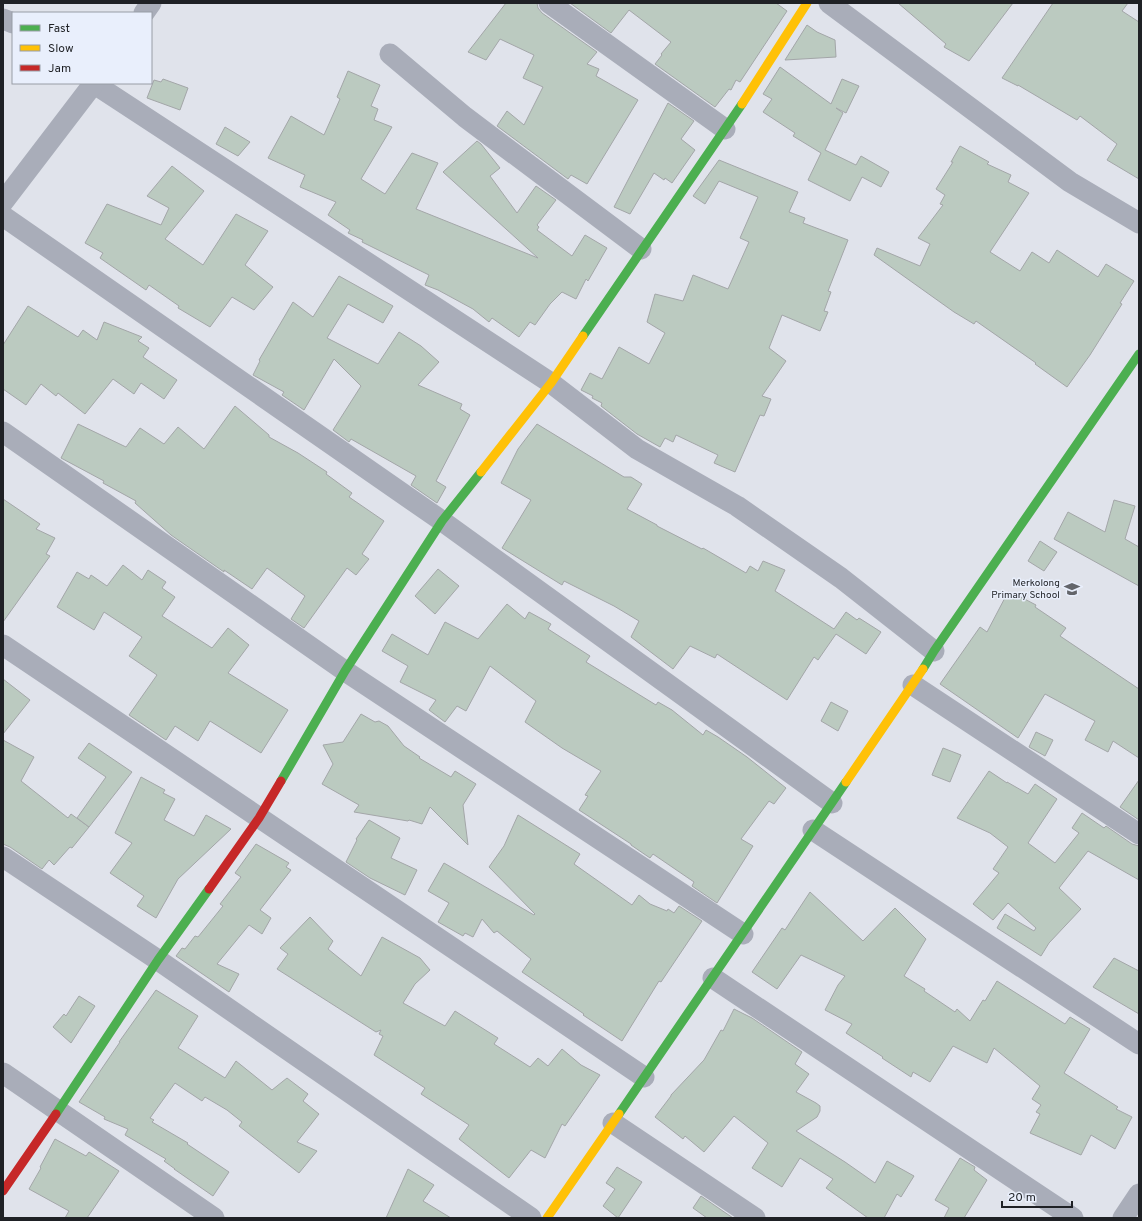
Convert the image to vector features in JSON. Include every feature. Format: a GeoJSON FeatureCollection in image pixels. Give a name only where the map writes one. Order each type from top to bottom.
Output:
{"type":"FeatureCollection","features":[{"type":"Feature","properties":{"kind":"street"},"geometry":{"type":"LineString","coordinates":[[145,12],[151,3]]}},
{"type":"Feature","properties":{"kind":"street"},"geometry":{"type":"LineString","coordinates":[[549,3],[725,128]]}},
{"type":"Feature","properties":{"kind":"street"},"geometry":{"type":"LineString","coordinates":[[3,1191],[158,960],[259,818],[345,671],[442,521],[551,383],[725,128],[806,3]]}},
{"type":"Feature","properties":{"kind":"street"},"geometry":{"type":"LineString","coordinates":[[829,3],[1070,182],[1139,223]]}},
{"type":"Feature","properties":{"kind":"street"},"geometry":{"type":"LineString","coordinates":[[390,54],[465,117],[641,250]]}},
{"type":"Feature","properties":{"kind":"street"},"geometry":{"type":"LineString","coordinates":[[3,202],[92,84]]}},
{"type":"Feature","properties":{"kind":"street"},"geometry":{"type":"LineString","coordinates":[[95,84],[551,383],[637,449],[737,506],[841,578],[934,651]]}},
{"type":"Feature","properties":{"kind":"street"},"geometry":{"type":"LineString","coordinates":[[3,216],[442,521],[832,803]]}},
{"type":"Feature","properties":{"kind":"street"},"geometry":{"type":"LineString","coordinates":[[547,1218],[913,686],[934,651],[1139,354]]}},
{"type":"Feature","properties":{"kind":"street"},"geometry":{"type":"LineString","coordinates":[[3,432],[345,671],[743,934]]}},
{"type":"Feature","properties":{"kind":"street"},"geometry":{"type":"LineString","coordinates":[[3,645],[644,1077]]}},
{"type":"Feature","properties":{"kind":"street"},"geometry":{"type":"LineString","coordinates":[[913,686],[1139,834]]}},
{"type":"Feature","properties":{"kind":"street"},"geometry":{"type":"LineString","coordinates":[[813,830],[1139,1044]]}},
{"type":"Feature","properties":{"kind":"street"},"geometry":{"type":"LineString","coordinates":[[3,857],[158,960],[531,1218]]}},
{"type":"Feature","properties":{"kind":"street"},"geometry":{"type":"LineString","coordinates":[[712,978],[1073,1218]]}},
{"type":"Feature","properties":{"kind":"street"},"geometry":{"type":"LineString","coordinates":[[3,1074],[214,1218]]}},
{"type":"Feature","properties":{"kind":"street"},"geometry":{"type":"LineString","coordinates":[[613,1123],[755,1218]]}},
{"type":"Feature","properties":{"kind":"street"},"geometry":{"type":"LineString","coordinates":[[1123,1218],[1139,1194]]}},
{"type":"Feature","properties":{"kind":"building"},"geometry":{"type":"Polygon","coordinates":[[[506,3],[537,3],[538,8],[542,13],[597,52],[587,64],[599,69],[596,76],[638,100],[587,184],[571,175],[568,179],[497,126],[507,111],[524,125],[543,87],[523,78],[534,55],[500,39],[486,60],[468,52],[506,3]]]}},
{"type":"Feature","properties":{"kind":"building"},"geometry":{"type":"Polygon","coordinates":[[[570,3],[776,3],[787,11],[740,82],[736,80],[731,90],[729,89],[715,107],[655,64],[671,42],[629,10],[611,33],[570,3]]]}},
{"type":"Feature","properties":{"kind":"building"},"geometry":{"type":"Polygon","coordinates":[[[898,3],[1013,3],[969,61],[944,47],[946,44],[898,3]]]}},
{"type":"Feature","properties":{"kind":"building"},"geometry":{"type":"Polygon","coordinates":[[[1053,3],[1128,3],[1122,11],[1139,22],[1139,179],[1107,160],[1117,144],[1080,116],[1077,120],[1018,85],[1002,78],[1053,3]]]}},
{"type":"Feature","properties":{"kind":"building"},"geometry":{"type":"Polygon","coordinates":[[[807,25],[817,32],[835,40],[836,57],[785,60],[807,25]]]}},
{"type":"Feature","properties":{"kind":"building"},"geometry":{"type":"Polygon","coordinates":[[[780,67],[831,104],[842,79],[859,86],[846,113],[836,108],[843,113],[825,150],[856,165],[861,156],[889,172],[881,187],[862,177],[850,201],[808,180],[821,153],[793,136],[795,133],[763,112],[772,99],[763,94],[780,67]]]}},
{"type":"Feature","properties":{"kind":"building"},"geometry":{"type":"Polygon","coordinates":[[[348,71],[380,85],[371,106],[378,109],[374,120],[392,127],[361,179],[385,194],[412,153],[438,163],[416,209],[538,258],[443,172],[477,141],[500,168],[490,176],[517,213],[536,186],[556,200],[537,225],[539,227],[537,230],[572,256],[585,235],[607,248],[588,281],[586,279],[576,299],[562,292],[550,304],[535,325],[530,322],[519,337],[492,318],[489,322],[473,309],[438,290],[425,285],[429,275],[362,242],[363,240],[348,233],[350,230],[328,215],[336,202],[300,187],[305,175],[268,158],[291,116],[324,135],[340,99],[337,97],[348,71]]]}},
{"type":"Feature","properties":{"kind":"building"},"geometry":{"type":"Polygon","coordinates":[[[163,79],[188,88],[180,110],[147,98],[154,80],[161,82],[163,79]]]}},
{"type":"Feature","properties":{"kind":"building"},"geometry":{"type":"Polygon","coordinates":[[[668,103],[694,121],[681,139],[695,150],[672,183],[665,178],[664,180],[654,173],[630,214],[614,207],[668,103]]]}},
{"type":"Feature","properties":{"kind":"building"},"geometry":{"type":"Polygon","coordinates":[[[225,127],[250,142],[238,156],[216,144],[225,127]]]}},
{"type":"Feature","properties":{"kind":"building"},"geometry":{"type":"Polygon","coordinates":[[[960,146],[989,162],[987,164],[1011,175],[1008,182],[1029,193],[990,252],[1020,271],[1032,252],[1049,263],[1057,250],[1098,277],[1106,264],[1134,281],[1120,303],[1122,304],[1090,355],[1067,387],[1035,364],[1036,363],[976,321],[974,324],[954,312],[874,255],[877,248],[920,266],[930,244],[918,238],[943,205],[940,204],[945,195],[936,189],[953,162],[951,162],[960,146]]]}},
{"type":"Feature","properties":{"kind":"building"},"geometry":{"type":"Polygon","coordinates":[[[719,160],[798,192],[789,212],[805,218],[803,223],[848,240],[828,291],[831,292],[824,311],[828,312],[820,331],[782,315],[769,348],[786,361],[762,396],[771,399],[764,416],[760,415],[735,472],[714,463],[718,455],[676,435],[673,442],[665,438],[660,447],[637,434],[601,406],[602,403],[592,398],[593,396],[581,390],[590,373],[602,379],[619,347],[649,364],[665,333],[647,322],[655,294],[683,301],[693,275],[728,289],[749,242],[740,238],[758,197],[719,181],[705,204],[693,196],[719,160]]]}},
{"type":"Feature","properties":{"kind":"building"},"geometry":{"type":"Polygon","coordinates":[[[172,166],[204,191],[165,239],[203,265],[236,214],[268,231],[245,265],[273,287],[254,310],[232,297],[210,327],[178,308],[179,306],[149,285],[146,290],[100,258],[103,253],[85,243],[107,204],[161,225],[169,208],[147,196],[172,166]]]}},
{"type":"Feature","properties":{"kind":"building"},"geometry":{"type":"Polygon","coordinates":[[[339,276],[393,306],[383,323],[348,304],[327,338],[378,364],[399,332],[421,346],[439,362],[418,385],[462,404],[460,409],[470,415],[436,481],[446,487],[437,503],[411,485],[416,476],[351,439],[349,442],[333,430],[361,386],[334,359],[304,410],[282,395],[284,392],[253,375],[260,361],[259,360],[293,302],[313,317],[339,276]]]}},
{"type":"Feature","properties":{"kind":"building"},"geometry":{"type":"Polygon","coordinates":[[[28,306],[78,337],[83,330],[97,340],[104,322],[142,337],[138,341],[149,348],[143,357],[177,380],[164,399],[141,383],[134,394],[113,379],[85,414],[58,393],[56,396],[41,384],[26,405],[3,389],[3,345],[28,306]]]}},
{"type":"Feature","properties":{"kind":"building"},"geometry":{"type":"Polygon","coordinates":[[[235,406],[269,435],[269,437],[298,453],[327,472],[326,474],[352,493],[349,497],[384,521],[362,554],[369,559],[356,575],[347,568],[304,628],[291,619],[305,596],[267,568],[252,589],[224,570],[224,572],[171,535],[135,503],[136,501],[103,483],[104,481],[61,458],[78,424],[126,447],[140,428],[164,444],[178,427],[204,449],[235,406]]]}},
{"type":"Feature","properties":{"kind":"building"},"geometry":{"type":"Polygon","coordinates":[[[537,424],[624,477],[631,477],[642,484],[627,509],[657,526],[702,549],[703,548],[746,573],[750,566],[758,571],[763,561],[785,570],[775,591],[834,629],[846,612],[857,620],[859,618],[881,632],[866,654],[836,634],[818,660],[814,657],[787,700],[717,654],[715,658],[690,646],[673,669],[631,637],[639,621],[614,606],[564,581],[562,585],[502,548],[531,500],[501,483],[518,449],[537,424]]]}},
{"type":"Feature","properties":{"kind":"building"},"geometry":{"type":"Polygon","coordinates":[[[3,499],[40,524],[36,529],[55,538],[46,554],[50,556],[3,622],[3,499]]]}},
{"type":"Feature","properties":{"kind":"building"},"geometry":{"type":"Polygon","coordinates":[[[1114,500],[1135,506],[1125,539],[1139,547],[1139,586],[1054,539],[1068,512],[1105,532],[1114,500]]]}},
{"type":"Feature","properties":{"kind":"building"},"geometry":{"type":"Polygon","coordinates":[[[1040,541],[1057,552],[1044,571],[1028,561],[1040,541]]]}},
{"type":"Feature","properties":{"kind":"building"},"geometry":{"type":"Polygon","coordinates":[[[123,565],[142,580],[148,570],[166,582],[162,588],[175,597],[162,616],[212,648],[228,628],[249,645],[228,673],[288,710],[261,753],[210,721],[198,741],[175,726],[166,740],[129,715],[157,675],[129,656],[142,637],[104,612],[94,630],[57,607],[77,572],[89,579],[91,575],[107,586],[123,565]]]}},
{"type":"Feature","properties":{"kind":"building"},"geometry":{"type":"Polygon","coordinates":[[[438,569],[459,586],[435,614],[415,596],[438,569]]]}},
{"type":"Feature","properties":{"kind":"building"},"geometry":{"type":"Polygon","coordinates":[[[1008,592],[1036,605],[1035,607],[1066,628],[1060,636],[1139,689],[1139,758],[1113,741],[1108,752],[1085,740],[1095,721],[1045,694],[1018,738],[940,684],[980,627],[987,632],[1008,592]]]}},
{"type":"Feature","properties":{"kind":"building"},"geometry":{"type":"Polygon","coordinates":[[[507,604],[525,619],[529,612],[551,624],[548,629],[590,656],[586,662],[656,705],[658,702],[672,710],[703,735],[706,730],[718,737],[747,757],[786,788],[774,804],[769,801],[741,839],[753,846],[717,903],[692,886],[694,882],[653,854],[650,858],[579,810],[588,796],[585,795],[601,771],[562,748],[525,722],[536,701],[490,666],[466,711],[457,706],[445,722],[429,710],[436,700],[400,682],[408,666],[382,651],[392,634],[428,655],[445,622],[478,639],[507,604]]]}},
{"type":"Feature","properties":{"kind":"building"},"geometry":{"type":"Polygon","coordinates":[[[3,679],[30,700],[3,734],[3,679]]]}},
{"type":"Feature","properties":{"kind":"building"},"geometry":{"type":"Polygon","coordinates":[[[831,702],[848,711],[838,731],[821,721],[831,702]]]}},
{"type":"Feature","properties":{"kind":"building"},"geometry":{"type":"Polygon","coordinates":[[[361,714],[375,722],[379,721],[388,726],[404,746],[420,757],[419,758],[451,777],[455,771],[476,784],[463,805],[468,845],[430,807],[422,824],[409,820],[354,812],[359,805],[322,784],[333,764],[323,745],[343,742],[361,714]]]}},
{"type":"Feature","properties":{"kind":"building"},"geometry":{"type":"Polygon","coordinates":[[[1036,732],[1053,740],[1045,756],[1029,747],[1036,732]]]}},
{"type":"Feature","properties":{"kind":"building"},"geometry":{"type":"Polygon","coordinates":[[[3,740],[34,757],[21,781],[68,818],[71,814],[89,827],[72,848],[70,847],[54,865],[49,860],[42,869],[10,847],[3,844],[3,740]]]}},
{"type":"Feature","properties":{"kind":"building"},"geometry":{"type":"Polygon","coordinates":[[[89,743],[132,772],[89,827],[77,818],[106,777],[78,758],[89,743]]]}},
{"type":"Feature","properties":{"kind":"building"},"geometry":{"type":"Polygon","coordinates":[[[943,748],[961,755],[950,782],[932,775],[943,748]]]}},
{"type":"Feature","properties":{"kind":"building"},"geometry":{"type":"Polygon","coordinates":[[[989,771],[1028,794],[1035,784],[1057,799],[1028,843],[1055,863],[1079,833],[1072,828],[1082,813],[1104,828],[1106,826],[1132,844],[1139,846],[1139,880],[1088,851],[1059,888],[1081,909],[1049,943],[1041,956],[997,928],[1005,914],[1034,931],[1036,928],[1008,903],[993,920],[973,904],[999,873],[993,869],[1008,847],[990,833],[957,818],[989,771]]]}},
{"type":"Feature","properties":{"kind":"building"},"geometry":{"type":"Polygon","coordinates":[[[141,777],[165,790],[163,793],[175,799],[164,820],[194,836],[206,815],[231,829],[178,879],[156,918],[137,906],[144,896],[110,873],[132,843],[115,833],[141,777]]]}},
{"type":"Feature","properties":{"kind":"building"},"geometry":{"type":"Polygon","coordinates":[[[1139,780],[1139,820],[1120,807],[1139,780]]]}},
{"type":"Feature","properties":{"kind":"building"},"geometry":{"type":"Polygon","coordinates":[[[518,815],[580,854],[574,864],[632,905],[639,895],[650,904],[667,911],[668,909],[674,913],[679,906],[702,921],[661,982],[659,981],[622,1041],[522,972],[531,959],[497,931],[494,933],[482,919],[473,937],[465,933],[463,936],[438,922],[449,903],[428,891],[444,863],[534,915],[535,914],[489,867],[504,846],[518,815]]]}},
{"type":"Feature","properties":{"kind":"building"},"geometry":{"type":"Polygon","coordinates":[[[369,820],[400,838],[391,858],[417,870],[405,895],[370,878],[346,862],[357,840],[356,839],[369,820]]]}},
{"type":"Feature","properties":{"kind":"building"},"geometry":{"type":"Polygon","coordinates":[[[256,844],[289,863],[286,867],[291,870],[260,910],[271,918],[262,934],[249,925],[217,964],[239,974],[229,992],[176,956],[182,948],[185,949],[195,936],[198,937],[223,906],[220,904],[241,877],[235,873],[256,844]]]}},
{"type":"Feature","properties":{"kind":"building"},"geometry":{"type":"Polygon","coordinates":[[[810,892],[863,941],[895,908],[926,939],[904,976],[925,989],[924,991],[955,1012],[957,1009],[970,1021],[983,1000],[985,1001],[997,981],[1065,1024],[1070,1017],[1090,1029],[1064,1073],[1118,1107],[1116,1109],[1132,1117],[1115,1149],[1091,1135],[1081,1155],[1030,1133],[1040,1114],[1036,1112],[1041,1105],[1032,1099],[1040,1086],[994,1048],[987,1063],[953,1046],[930,1082],[913,1072],[911,1077],[846,1033],[852,1024],[825,1010],[838,985],[845,976],[801,955],[777,989],[752,972],[782,928],[785,930],[810,892]]]}},
{"type":"Feature","properties":{"kind":"building"},"geometry":{"type":"Polygon","coordinates":[[[310,917],[333,941],[328,949],[361,976],[382,937],[420,958],[430,970],[415,984],[403,1003],[445,1026],[455,1011],[498,1038],[494,1044],[530,1067],[538,1058],[548,1066],[562,1049],[581,1065],[600,1075],[565,1126],[562,1124],[545,1158],[531,1150],[509,1178],[459,1139],[469,1125],[421,1094],[425,1088],[374,1055],[383,1036],[379,1034],[381,1030],[376,1032],[277,969],[288,954],[280,948],[310,917]]]}},
{"type":"Feature","properties":{"kind":"building"},"geometry":{"type":"Polygon","coordinates":[[[1114,958],[1139,971],[1139,1014],[1093,987],[1114,958]]]}},
{"type":"Feature","properties":{"kind":"building"},"geometry":{"type":"Polygon","coordinates":[[[156,990],[198,1016],[178,1048],[225,1078],[236,1061],[272,1090],[287,1078],[308,1094],[303,1101],[319,1114],[297,1142],[317,1151],[299,1173],[239,1126],[242,1122],[227,1110],[205,1097],[202,1101],[175,1083],[150,1118],[154,1120],[152,1122],[188,1143],[187,1144],[229,1172],[213,1196],[174,1169],[164,1161],[166,1159],[125,1135],[128,1129],[104,1119],[105,1117],[79,1102],[156,990]]]}},
{"type":"Feature","properties":{"kind":"building"},"geometry":{"type":"Polygon","coordinates":[[[79,996],[95,1006],[71,1043],[53,1027],[64,1014],[66,1016],[79,996]]]}},
{"type":"Feature","properties":{"kind":"building"},"geometry":{"type":"Polygon","coordinates":[[[734,1009],[752,1018],[802,1052],[795,1064],[809,1074],[796,1092],[820,1106],[820,1111],[817,1117],[796,1131],[875,1183],[887,1161],[914,1176],[901,1197],[897,1194],[884,1218],[868,1218],[826,1188],[833,1179],[800,1158],[782,1187],[752,1168],[768,1143],[734,1116],[704,1152],[685,1136],[683,1139],[655,1117],[671,1095],[704,1060],[721,1030],[723,1031],[734,1009]]]}},
{"type":"Feature","properties":{"kind":"building"},"geometry":{"type":"Polygon","coordinates":[[[55,1139],[86,1156],[89,1152],[119,1171],[87,1218],[65,1218],[69,1211],[29,1189],[55,1139]]]}},
{"type":"Feature","properties":{"kind":"building"},"geometry":{"type":"Polygon","coordinates":[[[960,1158],[975,1167],[974,1170],[987,1180],[964,1218],[944,1218],[949,1208],[935,1200],[960,1158]]]}},
{"type":"Feature","properties":{"kind":"building"},"geometry":{"type":"Polygon","coordinates":[[[617,1167],[642,1182],[618,1218],[603,1206],[615,1189],[606,1183],[617,1167]]]}},
{"type":"Feature","properties":{"kind":"building"},"geometry":{"type":"Polygon","coordinates":[[[408,1169],[434,1185],[423,1201],[451,1218],[386,1218],[408,1169]]]}},
{"type":"Feature","properties":{"kind":"building"},"geometry":{"type":"Polygon","coordinates":[[[701,1196],[733,1218],[707,1218],[693,1208],[701,1196]]]}},
{"type":"Feature","properties":{"kind":"traffic: fast"},"geometry":{"type":"LineString","coordinates":[[583,336],[742,104]]}},
{"type":"Feature","properties":{"kind":"traffic: fast"},"geometry":{"type":"LineString","coordinates":[[923,669],[1139,354]]}},
{"type":"Feature","properties":{"kind":"traffic: fast"},"geometry":{"type":"LineString","coordinates":[[281,781],[345,671],[442,521],[481,472]]}},
{"type":"Feature","properties":{"kind":"traffic: fast"},"geometry":{"type":"LineString","coordinates":[[619,1114],[846,782]]}},
{"type":"Feature","properties":{"kind":"traffic: fast"},"geometry":{"type":"LineString","coordinates":[[56,1114],[158,960],[209,889]]}},
{"type":"Feature","properties":{"kind":"traffic: slow"},"geometry":{"type":"LineString","coordinates":[[742,104],[807,3]]}},
{"type":"Feature","properties":{"kind":"traffic: slow"},"geometry":{"type":"LineString","coordinates":[[481,472],[551,383],[583,336]]}},
{"type":"Feature","properties":{"kind":"traffic: slow"},"geometry":{"type":"LineString","coordinates":[[846,782],[923,669]]}},
{"type":"Feature","properties":{"kind":"traffic: slow"},"geometry":{"type":"LineString","coordinates":[[547,1218],[619,1114]]}},
{"type":"Feature","properties":{"kind":"traffic: jam"},"geometry":{"type":"LineString","coordinates":[[209,889],[259,818],[281,781]]}},
{"type":"Feature","properties":{"kind":"traffic: jam"},"geometry":{"type":"LineString","coordinates":[[3,1191],[56,1114]]}},
{"type":"Feature","properties":{"kind":"place","name":"Merkolong Primary School"},"geometry":{"type":"Point","coordinates":[1072,589]}}]}
